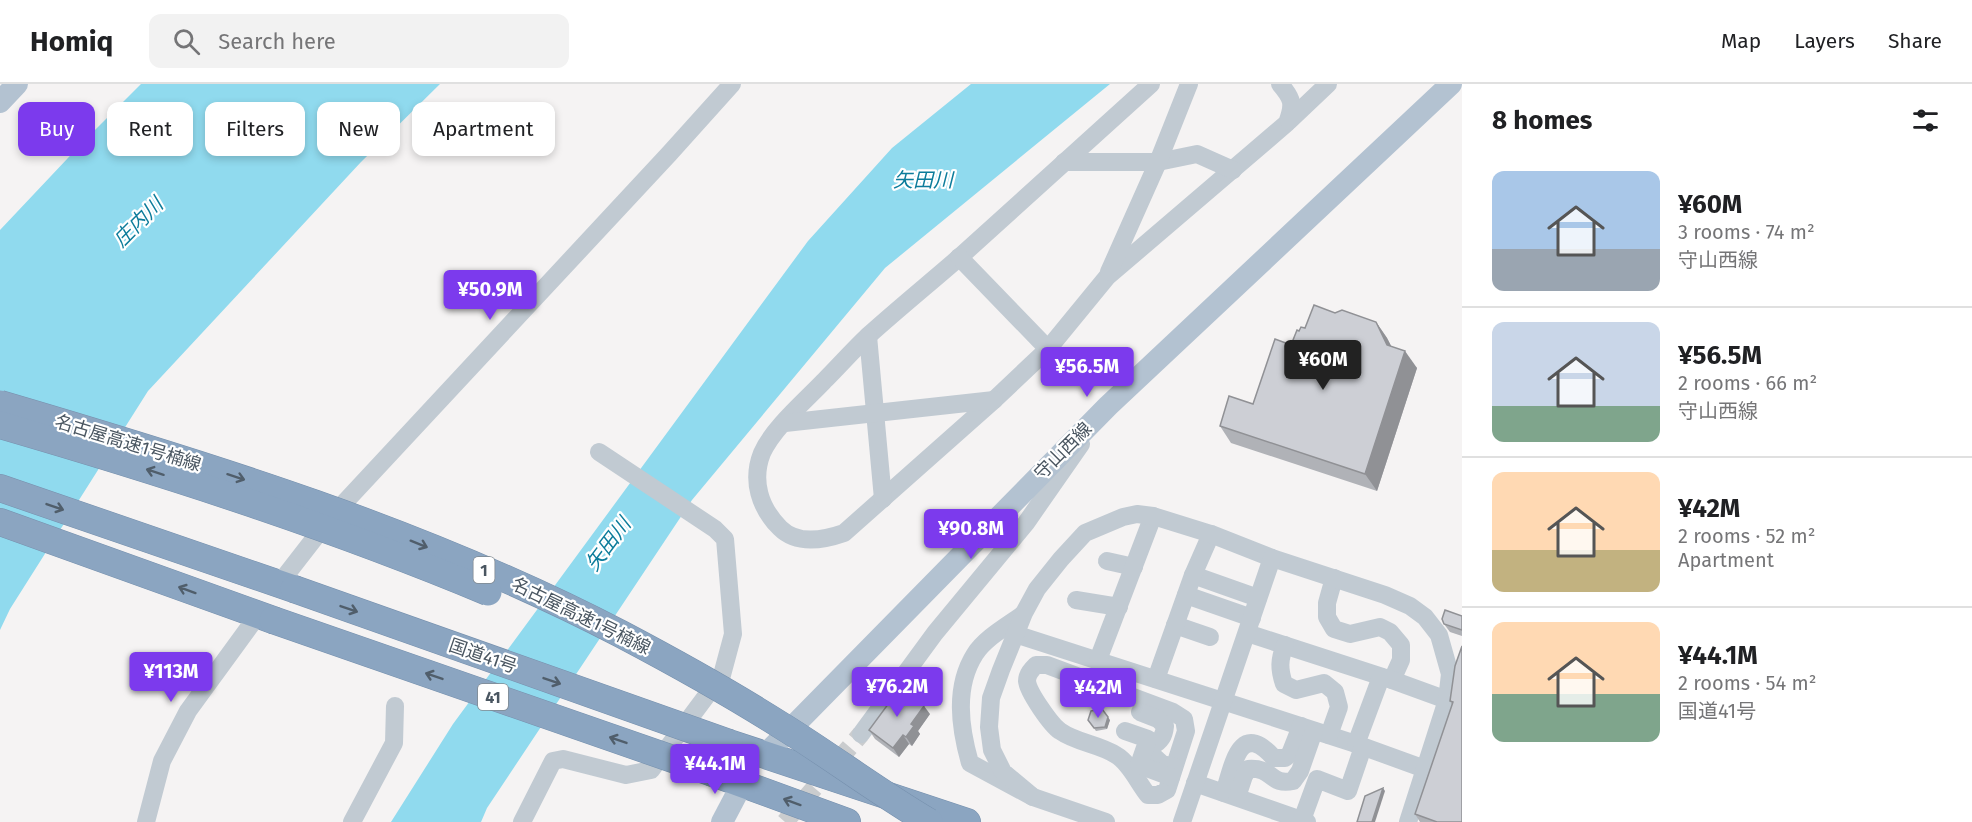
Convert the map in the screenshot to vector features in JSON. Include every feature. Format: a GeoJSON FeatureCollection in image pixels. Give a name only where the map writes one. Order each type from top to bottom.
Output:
{"type":"FeatureCollection","features":[{"type":"Feature","properties":{"kind":"highway","name":"名古屋高速1号楠線"},"geometry":{"type":"LineString","coordinates":[[0,404],[260,484],[371,525],[552,600],[691,671],[783,726],[883,796],[928,822]]}},
{"type":"Feature","properties":{"kind":"highway","name":"名古屋高速1号楠線"},"geometry":{"type":"LineString","coordinates":[[0,425],[102,455],[252,504],[366,545],[544,614],[685,682],[776,734],[909,822]]}},
{"type":"Feature","properties":{"kind":"highway","name":"国道41号"},"geometry":{"type":"LineString","coordinates":[[0,488],[765,756],[967,822]]}},
{"type":"Feature","properties":{"kind":"highway","name":"国道41号"},"geometry":{"type":"LineString","coordinates":[[0,522],[847,822]]}},
{"type":"Feature","properties":{"kind":"main road"},"geometry":{"type":"LineString","coordinates":[[0,102],[17,84]]}},
{"type":"Feature","properties":{"kind":"main road","name":"守山西線"},"geometry":{"type":"LineString","coordinates":[[765,756],[1108,406],[1451,84]]}},
{"type":"Feature","properties":{"kind":"main road"},"geometry":{"type":"LineString","coordinates":[[723,822],[742,784]]}},
{"type":"Feature","properties":{"kind":"street"},"geometry":{"type":"LineString","coordinates":[[278,584],[331,517],[732,84]]}},
{"type":"Feature","properties":{"kind":"street"},"geometry":{"type":"LineString","coordinates":[[1151,84],[868,336],[785,423],[763,452],[758,466],[757,479],[759,495],[764,508],[783,531],[809,540],[828,539],[844,533],[1048,349],[1107,277],[1287,123],[1328,84]]}},
{"type":"Feature","properties":{"kind":"street"},"geometry":{"type":"LineString","coordinates":[[1107,277],[1158,162],[1189,84]]}},
{"type":"Feature","properties":{"kind":"street"},"geometry":{"type":"LineString","coordinates":[[1280,84],[1290,95],[1293,108],[1287,123]]}},
{"type":"Feature","properties":{"kind":"street"},"geometry":{"type":"LineString","coordinates":[[1064,162],[1158,162],[1197,154],[1233,170]]}},
{"type":"Feature","properties":{"kind":"street"},"geometry":{"type":"LineString","coordinates":[[959,257],[1048,349]]}},
{"type":"Feature","properties":{"kind":"street"},"geometry":{"type":"LineString","coordinates":[[868,336],[883,499]]}},
{"type":"Feature","properties":{"kind":"street"},"geometry":{"type":"LineString","coordinates":[[785,423],[994,400]]}},
{"type":"Feature","properties":{"kind":"street"},"geometry":{"type":"LineString","coordinates":[[861,734],[936,633],[1026,523],[1108,406]]}},
{"type":"Feature","properties":{"kind":"street"},"geometry":{"type":"LineString","coordinates":[[522,822],[553,761],[563,759],[626,776],[651,770],[722,675],[733,634],[725,539],[715,529],[599,452]]}},
{"type":"Feature","properties":{"kind":"street"},"geometry":{"type":"LineString","coordinates":[[1032,797],[1004,771],[992,750],[989,727],[991,698],[1015,634],[1037,589],[1085,533],[1123,517],[1137,514],[1153,516],[1211,534],[1272,558],[1385,595],[1410,606],[1425,617],[1439,635],[1447,656],[1450,674],[1447,700],[1408,822]]}},
{"type":"Feature","properties":{"kind":"street"},"geometry":{"type":"LineString","coordinates":[[1098,660],[1153,516]]}},
{"type":"Feature","properties":{"kind":"street"},"geometry":{"type":"LineString","coordinates":[[1116,755],[1135,705],[1151,678],[1175,625],[1211,534]]}},
{"type":"Feature","properties":{"kind":"street"},"geometry":{"type":"LineString","coordinates":[[1182,822],[1272,558]]}},
{"type":"Feature","properties":{"kind":"street"},"geometry":{"type":"LineString","coordinates":[[1107,561],[1134,567]]}},
{"type":"Feature","properties":{"kind":"street"},"geometry":{"type":"LineString","coordinates":[[1193,575],[1223,577],[1258,598]]}},
{"type":"Feature","properties":{"kind":"street"},"geometry":{"type":"LineString","coordinates":[[1196,783],[1305,821],[1317,779],[1348,791],[1359,745],[1387,679],[1401,660],[1401,645],[1390,632],[1380,627],[1350,634],[1334,628],[1327,617],[1327,603],[1334,578]]}},
{"type":"Feature","properties":{"kind":"street"},"geometry":{"type":"LineString","coordinates":[[1186,595],[1285,645],[1447,700]]}},
{"type":"Feature","properties":{"kind":"street"},"geometry":{"type":"LineString","coordinates":[[1076,600],[1119,607]]}},
{"type":"Feature","properties":{"kind":"street"},"geometry":{"type":"LineString","coordinates":[[1024,613],[975,654],[960,691],[963,739],[970,763],[1032,797],[1106,822]]}},
{"type":"Feature","properties":{"kind":"street"},"geometry":{"type":"LineString","coordinates":[[146,822],[162,761],[188,711],[258,615]]}},
{"type":"Feature","properties":{"kind":"street"},"geometry":{"type":"LineString","coordinates":[[1175,625],[1210,637]]}},
{"type":"Feature","properties":{"kind":"street"},"geometry":{"type":"LineString","coordinates":[[1015,634],[1359,745],[1425,769]]}},
{"type":"Feature","properties":{"kind":"street"},"geometry":{"type":"LineString","coordinates":[[1230,795],[1238,748],[1246,743],[1254,743],[1265,748],[1274,758],[1285,758],[1339,706],[1335,692],[1324,683],[1296,690],[1284,684],[1280,673],[1280,659],[1285,645]]}},
{"type":"Feature","properties":{"kind":"street"},"geometry":{"type":"LineString","coordinates":[[1135,705],[1173,712],[1184,719],[1186,731],[1173,772],[1167,790],[1158,795],[1148,795],[1124,761],[1116,755],[1058,730],[1034,698],[1027,681],[1029,672],[1036,664],[1047,665],[1135,705],[1158,718],[1165,726],[1164,735],[1152,746],[1151,754],[1173,772]]}},
{"type":"Feature","properties":{"kind":"street"},"geometry":{"type":"LineString","coordinates":[[352,822],[394,743],[395,706]]}},
{"type":"Feature","properties":{"kind":"street"},"geometry":{"type":"LineString","coordinates":[[1125,731],[1148,739],[1139,765],[1173,772]]}},
{"type":"Feature","properties":{"kind":"street"},"geometry":{"type":"LineString","coordinates":[[1230,795],[1248,768],[1267,771],[1283,783],[1293,781],[1300,771],[1314,731]]}},
{"type":"Feature","properties":{"kind":"water","name":"庄内川"},"geometry":{"type":"Polygon","coordinates":[[[141,84],[440,84],[422,102],[412,102],[412,112],[400,123],[400,102],[317,102],[317,156],[367,156],[148,391],[10,609],[0,630],[0,230],[70,156],[95,156],[95,130],[107,118],[107,156],[193,156],[193,102],[123,102],[141,84]]]}},
{"type":"Feature","properties":{"kind":"water","name":"矢田川"},"geometry":{"type":"Polygon","coordinates":[[[971,84],[1110,84],[885,268],[692,500],[487,808],[481,822],[391,822],[453,724],[808,241],[892,148],[971,84]]]}},
{"type":"Feature","properties":{"kind":"building"},"geometry":{"type":"Polygon","coordinates":[[[1314,305],[1335,313],[1342,310],[1376,322],[1387,345],[1405,351],[1365,474],[1220,426],[1229,396],[1253,404],[1275,339],[1291,345],[1297,330],[1299,331],[1301,327],[1305,328],[1314,305]]]}},
{"type":"Feature","properties":{"kind":"building"},"geometry":{"type":"Polygon","coordinates":[[[1445,610],[1462,616],[1462,630],[1444,624],[1442,619],[1445,610]]]}},
{"type":"Feature","properties":{"kind":"building"},"geometry":{"type":"Polygon","coordinates":[[[1462,646],[1462,822],[1437,822],[1415,814],[1453,702],[1450,701],[1455,666],[1462,646]]]}},
{"type":"Feature","properties":{"kind":"building"},"geometry":{"type":"Polygon","coordinates":[[[900,688],[924,706],[911,724],[914,726],[906,737],[903,735],[893,748],[869,730],[900,688]]]}},
{"type":"Feature","properties":{"kind":"building"},"geometry":{"type":"Polygon","coordinates":[[[1102,709],[1108,717],[1105,727],[1094,728],[1088,720],[1091,711],[1102,709]]]}},
{"type":"Feature","properties":{"kind":"building"},"geometry":{"type":"Polygon","coordinates":[[[1383,788],[1372,822],[1357,822],[1365,796],[1383,788]]]}},
{"type":"Feature","properties":{"kind":"tunnel"},"geometry":{"type":"LineString","coordinates":[[785,822],[861,734]]}}]}
